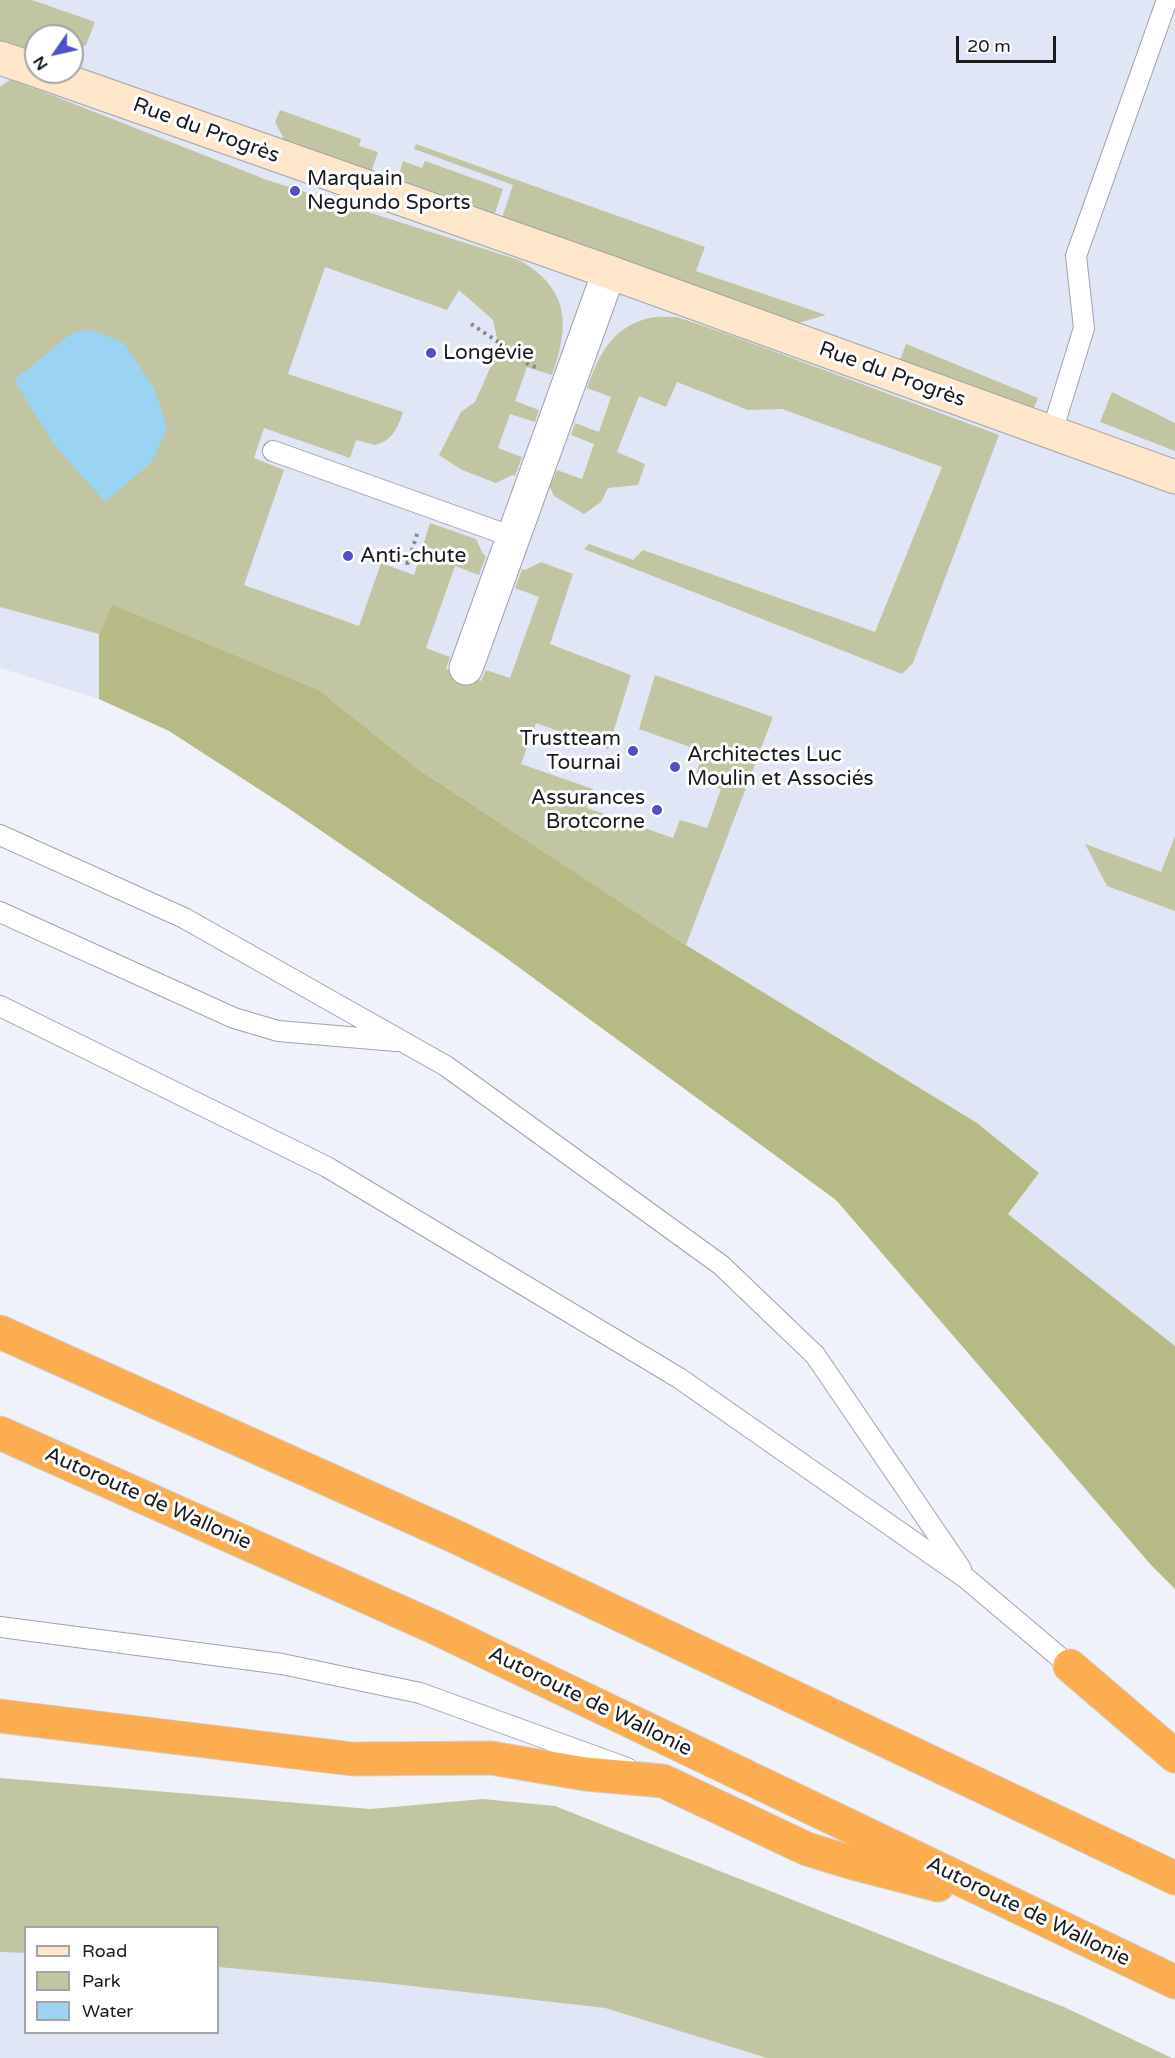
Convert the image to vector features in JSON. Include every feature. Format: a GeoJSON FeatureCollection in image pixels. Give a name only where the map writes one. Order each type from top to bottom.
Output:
{"type":"FeatureCollection","features":[{"type":"Feature","properties":{"kind":"highway"},"geometry":{"type":"LineString","coordinates":[[0,1332],[454,1536],[1175,1878]]}},
{"type":"Feature","properties":{"kind":"highway","name":"Autoroute de Wallonie"},"geometry":{"type":"LineString","coordinates":[[0,1433],[436,1629],[1175,1982]]}},
{"type":"Feature","properties":{"kind":"highway"},"geometry":{"type":"LineString","coordinates":[[1070,1666],[1175,1756]]}},
{"type":"Feature","properties":{"kind":"highway"},"geometry":{"type":"LineString","coordinates":[[0,1716],[352,1759],[491,1758],[585,1774],[663,1781],[807,1849],[1004,1901]]}},
{"type":"Feature","properties":{"kind":"street"},"geometry":{"type":"LineString","coordinates":[[0,57],[24,66]]}},
{"type":"Feature","properties":{"kind":"street","name":"Rue du Progrès"},"geometry":{"type":"LineString","coordinates":[[75,84],[609,272],[1175,477]]}},
{"type":"Feature","properties":{"kind":"street"},"geometry":{"type":"LineString","coordinates":[[466,668],[609,272]]}},
{"type":"Feature","properties":{"kind":"lane"},"geometry":{"type":"LineString","coordinates":[[1052,432],[1084,328],[1076,256],[1167,0]]}},
{"type":"Feature","properties":{"kind":"lane"},"geometry":{"type":"LineString","coordinates":[[273,451],[513,537]]}},
{"type":"Feature","properties":{"kind":"lane"},"geometry":{"type":"LineString","coordinates":[[0,835],[184,918],[446,1066],[721,1265],[815,1355],[967,1579]]}},
{"type":"Feature","properties":{"kind":"lane"},"geometry":{"type":"LineString","coordinates":[[0,912],[234,1018],[278,1030],[405,1042]]}},
{"type":"Feature","properties":{"kind":"lane"},"geometry":{"type":"LineString","coordinates":[[0,1006],[327,1167],[679,1378],[967,1579],[1070,1666]]}},
{"type":"Feature","properties":{"kind":"lane"},"geometry":{"type":"LineString","coordinates":[[0,1627],[282,1664],[420,1693],[663,1781]]}},
{"type":"Feature","properties":{"kind":"path"},"geometry":{"type":"LineString","coordinates":[[471,324],[528,364],[571,379]]}},
{"type":"Feature","properties":{"kind":"shaded area"},"geometry":{"type":"Polygon","coordinates":[[[0,0],[1175,0],[1175,1346],[1008,1214],[1039,1173],[977,1123],[686,945],[418,769],[319,690],[99,634],[99,699],[0,668],[0,0]]]}},
{"type":"Feature","properties":{"kind":"shaded area"},"geometry":{"type":"Polygon","coordinates":[[[0,1952],[24,1953],[24,2034],[219,2034],[219,1967],[605,2008],[767,2058],[0,2058],[0,1952]]]}},
{"type":"Feature","properties":{"kind":"green space"},"geometry":{"type":"Polygon","coordinates":[[[0,0],[32,0],[95,22],[84,46],[84,24],[24,24],[24,55],[0,46],[0,0]]]}},
{"type":"Feature","properties":{"kind":"green space"},"geometry":{"type":"Polygon","coordinates":[[[11,79],[267,180],[519,260],[536,271],[548,283],[557,296],[563,324],[558,357],[552,375],[527,367],[515,401],[539,410],[535,422],[510,414],[498,448],[522,457],[515,476],[512,475],[496,483],[462,470],[439,455],[461,412],[475,402],[499,348],[493,320],[459,290],[447,310],[325,267],[288,374],[403,412],[390,437],[375,445],[356,440],[350,458],[264,428],[254,458],[284,470],[244,585],[359,626],[381,563],[414,575],[430,523],[476,539],[486,556],[479,575],[455,566],[426,648],[450,657],[446,669],[481,681],[486,670],[510,678],[539,597],[515,588],[522,569],[525,570],[541,562],[573,574],[550,644],[631,675],[608,749],[536,723],[521,764],[593,789],[587,808],[673,838],[680,820],[707,828],[721,789],[694,779],[704,752],[639,729],[655,675],[773,717],[686,945],[418,769],[319,690],[112,604],[99,634],[0,607],[0,87],[11,79]]]}},
{"type":"Feature","properties":{"kind":"green space"},"geometry":{"type":"Polygon","coordinates":[[[280,110],[361,139],[359,146],[378,152],[371,172],[282,140],[283,137],[275,122],[280,110]]]}},
{"type":"Feature","properties":{"kind":"green space"},"geometry":{"type":"Polygon","coordinates":[[[416,144],[705,247],[696,271],[826,315],[798,323],[502,218],[513,185],[414,149],[416,144]]]}},
{"type":"Feature","properties":{"kind":"green space"},"geometry":{"type":"Polygon","coordinates":[[[403,161],[422,168],[425,161],[503,189],[494,216],[397,181],[403,161]]]}},
{"type":"Feature","properties":{"kind":"green space"},"geometry":{"type":"Polygon","coordinates":[[[677,317],[999,435],[913,663],[902,674],[584,549],[589,544],[633,560],[643,550],[875,632],[942,467],[782,409],[748,410],[677,382],[666,407],[639,396],[617,452],[645,464],[638,485],[608,488],[601,502],[584,514],[554,496],[550,487],[557,470],[582,479],[594,444],[571,435],[575,423],[599,432],[611,397],[587,388],[596,365],[608,344],[625,329],[649,318],[677,317]]]}},
{"type":"Feature","properties":{"kind":"green space"},"geometry":{"type":"Polygon","coordinates":[[[906,344],[1038,398],[1034,408],[900,360],[906,344]]]}},
{"type":"Feature","properties":{"kind":"green space"},"geometry":{"type":"Polygon","coordinates":[[[1112,392],[1175,423],[1175,451],[1100,422],[1112,392]]]}},
{"type":"Feature","properties":{"kind":"green space"},"geometry":{"type":"Polygon","coordinates":[[[112,604],[319,690],[418,769],[686,945],[977,1123],[1039,1173],[1008,1214],[1175,1346],[1175,1589],[1151,1565],[836,1200],[502,955],[288,808],[169,731],[99,699],[99,634],[112,604]]]}},
{"type":"Feature","properties":{"kind":"green space"},"geometry":{"type":"Polygon","coordinates":[[[1175,836],[1175,911],[1107,886],[1085,844],[1161,872],[1175,836]]]}},
{"type":"Feature","properties":{"kind":"green space"},"geometry":{"type":"Polygon","coordinates":[[[0,1778],[370,1809],[483,1799],[555,1806],[1064,2007],[1172,2058],[767,2058],[605,2008],[219,1967],[219,1926],[24,1926],[24,1953],[0,1952],[0,1778]]]}},
{"type":"Feature","properties":{"kind":"water"},"geometry":{"type":"Polygon","coordinates":[[[91,330],[124,343],[154,388],[167,427],[151,463],[105,502],[53,443],[14,380],[72,333],[91,330]]]}},
{"type":"Feature","properties":{"kind":"place","name":"Marquain Negundo Sports"},"geometry":{"type":"Point","coordinates":[295,191]}},
{"type":"Feature","properties":{"kind":"place","name":"Longévie"},"geometry":{"type":"Point","coordinates":[431,353]}},
{"type":"Feature","properties":{"kind":"place","name":"Anti-chute"},"geometry":{"type":"Point","coordinates":[348,556]}},
{"type":"Feature","properties":{"kind":"place","name":"Trustteam Tournai"},"geometry":{"type":"Point","coordinates":[633,751]}},
{"type":"Feature","properties":{"kind":"place","name":"Architectes Luc Moulin et Associés"},"geometry":{"type":"Point","coordinates":[675,767]}},
{"type":"Feature","properties":{"kind":"place","name":"Assurances Brotcorne"},"geometry":{"type":"Point","coordinates":[657,810]}}]}
